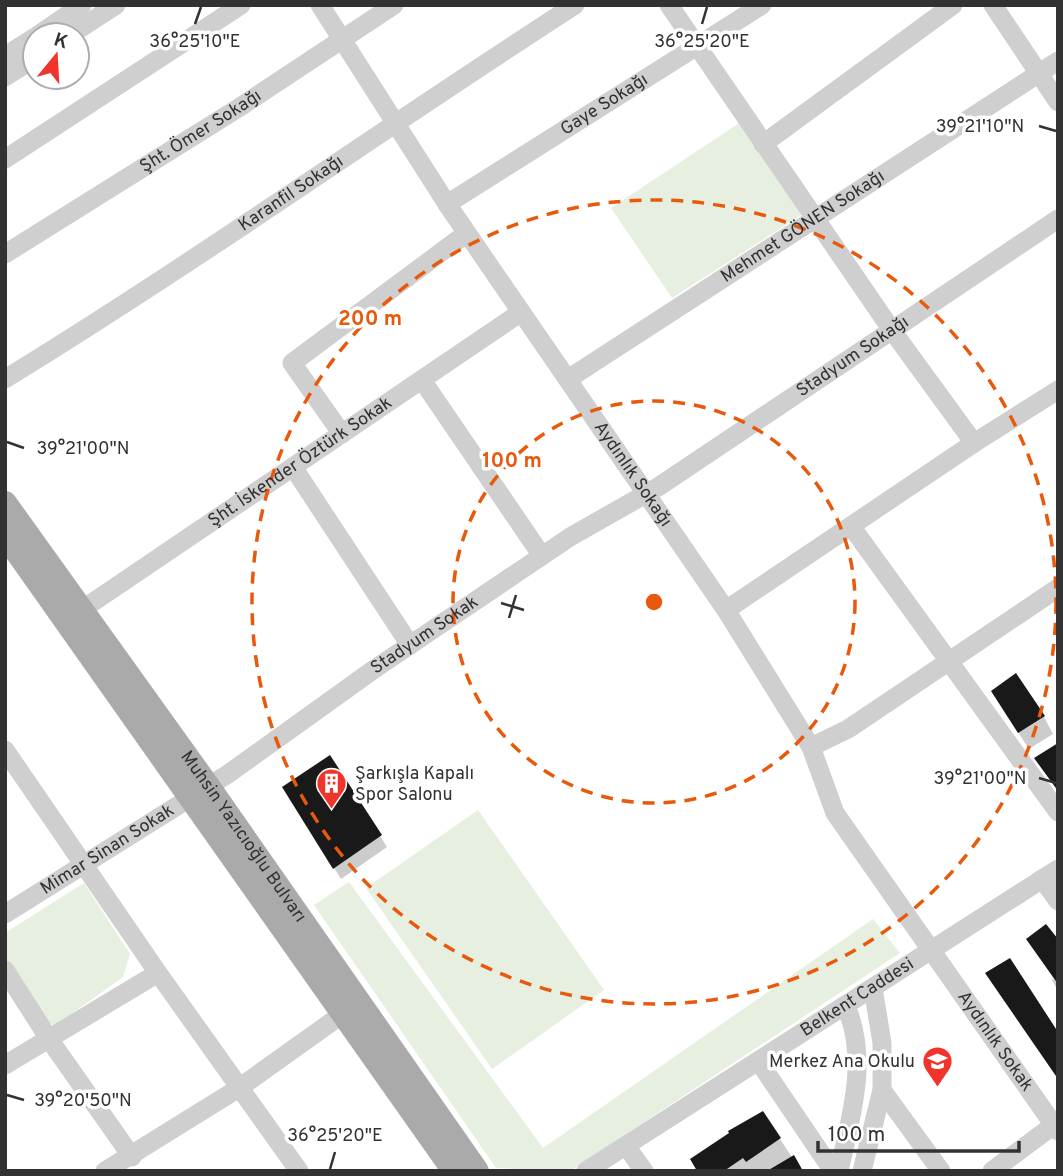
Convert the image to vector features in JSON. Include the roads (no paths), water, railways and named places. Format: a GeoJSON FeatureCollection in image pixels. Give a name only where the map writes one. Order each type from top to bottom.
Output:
{"type":"FeatureCollection","features":[{"type":"Feature","properties":{"kind":"main road","name":"Muhsin Yazıcıoğlu Bulvarı"},"geometry":{"type":"LineString","coordinates":[[5,503],[80,611],[344,1013],[454,1171]]}},
{"type":"Feature","properties":{"kind":"main road","name":"Muhsin Yazıcıoğlu Bulvarı"},"geometry":{"type":"LineString","coordinates":[[5,535],[199,792],[477,1171]]}},
{"type":"Feature","properties":{"kind":"street"},"geometry":{"type":"LineString","coordinates":[[58,21],[82,5]]}},
{"type":"Feature","properties":{"kind":"street"},"geometry":{"type":"LineString","coordinates":[[91,21],[116,5]]}},
{"type":"Feature","properties":{"kind":"street"},"geometry":{"type":"LineString","coordinates":[[5,159],[241,5]]}},
{"type":"Feature","properties":{"kind":"street","name":"Aydınlık Sokağı"},"geometry":{"type":"LineString","coordinates":[[320,5],[520,313],[726,610],[811,747],[835,813],[932,951]]}},
{"type":"Feature","properties":{"kind":"street","name":"Şht. Ömer Sokağı"},"geometry":{"type":"LineString","coordinates":[[5,254],[342,42],[394,5]]}},
{"type":"Feature","properties":{"kind":"street","name":"Karanfil Sokağı"},"geometry":{"type":"LineString","coordinates":[[5,379],[246,226],[395,122],[575,5]]}},
{"type":"Feature","properties":{"kind":"street"},"geometry":{"type":"LineString","coordinates":[[669,5],[891,329],[974,443]]}},
{"type":"Feature","properties":{"kind":"street","name":"Gaye Sokağı"},"geometry":{"type":"LineString","coordinates":[[447,204],[762,5]]}},
{"type":"Feature","properties":{"kind":"street"},"geometry":{"type":"LineString","coordinates":[[763,144],[953,5]]}},
{"type":"Feature","properties":{"kind":"street"},"geometry":{"type":"LineString","coordinates":[[993,5],[1058,102]]}},
{"type":"Feature","properties":{"kind":"street"},"geometry":{"type":"LineString","coordinates":[[5,56],[21,46]]}},
{"type":"Feature","properties":{"kind":"street","name":"Mehmet GÖNEN Sokağı"},"geometry":{"type":"LineString","coordinates":[[568,379],[1058,61]]}},
{"type":"Feature","properties":{"kind":"street"},"geometry":{"type":"LineString","coordinates":[[5,77],[21,67]]}},
{"type":"Feature","properties":{"kind":"street","name":"Stadyum Sokağı"},"geometry":{"type":"LineString","coordinates":[[646,492],[1058,219]]}},
{"type":"Feature","properties":{"kind":"street"},"geometry":{"type":"LineString","coordinates":[[342,434],[292,363],[467,233]]}},
{"type":"Feature","properties":{"kind":"street","name":"Şht. İskender Öztürk Sokak"},"geometry":{"type":"LineString","coordinates":[[80,611],[520,313]]}},
{"type":"Feature","properties":{"kind":"street"},"geometry":{"type":"LineString","coordinates":[[422,380],[542,556]]}},
{"type":"Feature","properties":{"kind":"street"},"geometry":{"type":"LineString","coordinates":[[726,610],[974,443],[1058,390]]}},
{"type":"Feature","properties":{"kind":"street"},"geometry":{"type":"LineString","coordinates":[[292,467],[410,645]]}},
{"type":"Feature","properties":{"kind":"street","name":"Stadyum Sokak"},"geometry":{"type":"LineString","coordinates":[[199,792],[542,556],[646,492]]}},
{"type":"Feature","properties":{"kind":"street"},"geometry":{"type":"LineString","coordinates":[[850,526],[1058,812]]}},
{"type":"Feature","properties":{"kind":"street"},"geometry":{"type":"LineString","coordinates":[[811,747],[848,729],[1056,592]]}},
{"type":"Feature","properties":{"kind":"street"},"geometry":{"type":"LineString","coordinates":[[5,750],[158,973],[299,1171]]}},
{"type":"Feature","properties":{"kind":"street","name":"Mimar Sinan Sokak"},"geometry":{"type":"LineString","coordinates":[[5,914],[199,792]]}},
{"type":"Feature","properties":{"kind":"street"},"geometry":{"type":"LineString","coordinates":[[1050,874],[1058,901]]}},
{"type":"Feature","properties":{"kind":"street","name":"Belkent Caddesi"},"geometry":{"type":"LineString","coordinates":[[586,1171],[1050,874]]}},
{"type":"Feature","properties":{"kind":"street","name":"Aydınlık Sokak"},"geometry":{"type":"LineString","coordinates":[[932,951],[1056,1126]]}},
{"type":"Feature","properties":{"kind":"street"},"geometry":{"type":"LineString","coordinates":[[5,970],[49,1039],[132,1157]]}},
{"type":"Feature","properties":{"kind":"street"},"geometry":{"type":"LineString","coordinates":[[5,1065],[158,973]]}},
{"type":"Feature","properties":{"kind":"street"},"geometry":{"type":"LineString","coordinates":[[862,1171],[882,1090],[882,1043],[873,988]]}},
{"type":"Feature","properties":{"kind":"street"},"geometry":{"type":"LineString","coordinates":[[839,1171],[858,1085],[856,1028],[846,1006]]}},
{"type":"Feature","properties":{"kind":"street"},"geometry":{"type":"LineString","coordinates":[[106,1171],[239,1088],[344,1013]]}},
{"type":"Feature","properties":{"kind":"street"},"geometry":{"type":"LineString","coordinates":[[759,1062],[833,1171]]}},
{"type":"Feature","properties":{"kind":"street"},"geometry":{"type":"LineString","coordinates":[[882,1090],[941,1171]]}},
{"type":"Feature","properties":{"kind":"street"},"geometry":{"type":"LineString","coordinates":[[992,1171],[1056,1126]]}},
{"type":"Feature","properties":{"kind":"street"},"geometry":{"type":"LineString","coordinates":[[625,1146],[644,1171]]}},
{"type":"Feature","properties":{"kind":"place","name":"Şarkışla Kapalı Spor Salonu"},"geometry":{"type":"Point","coordinates":[332,811]}},
{"type":"Feature","properties":{"kind":"place","name":"Merkez Ana Okulu"},"geometry":{"type":"Point","coordinates":[938,1089]}}]}
